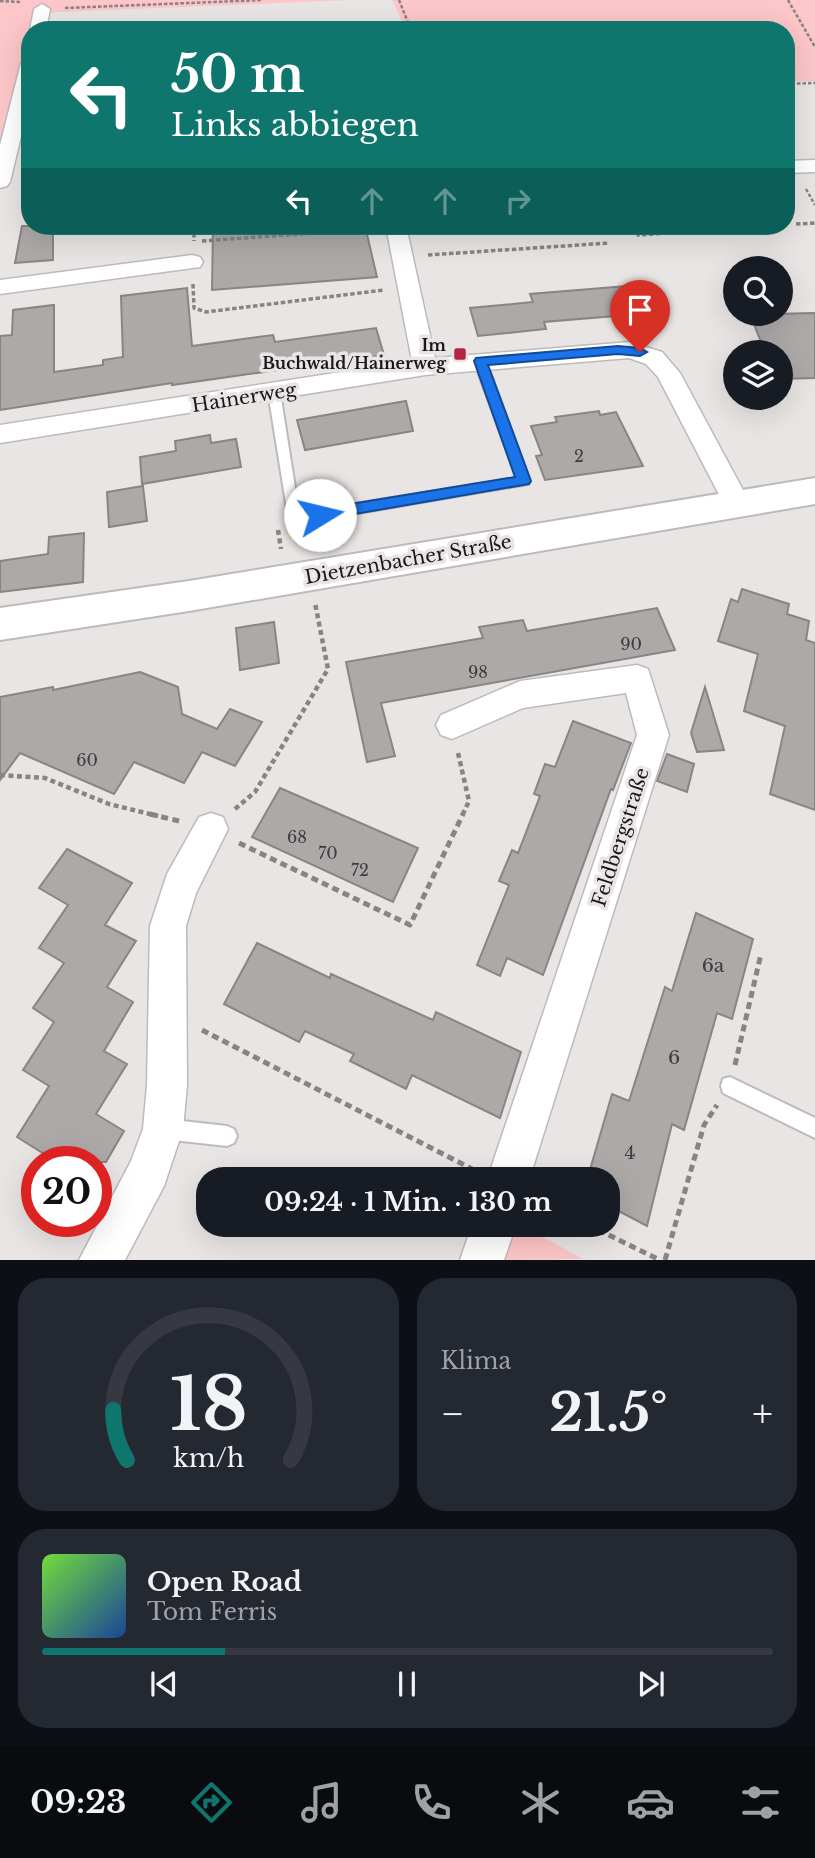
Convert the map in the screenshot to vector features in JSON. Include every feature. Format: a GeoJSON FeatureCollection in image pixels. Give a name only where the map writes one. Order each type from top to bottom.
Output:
{"type":"FeatureCollection","features":[{"type":"Feature","properties":{"kind":"main road","name":"Dietzenbacher Straße"},"geometry":{"type":"LineString","coordinates":[[0,624],[310,576],[815,491]]}},
{"type":"Feature","properties":{"kind":"street"},"geometry":{"type":"LineString","coordinates":[[40,21],[42,9]]}},
{"type":"Feature","properties":{"kind":"street"},"geometry":{"type":"LineString","coordinates":[[0,182],[21,103]]}},
{"type":"Feature","properties":{"kind":"street"},"geometry":{"type":"LineString","coordinates":[[795,167],[815,166]]}},
{"type":"Feature","properties":{"kind":"street"},"geometry":{"type":"LineString","coordinates":[[399,235],[425,367]]}},
{"type":"Feature","properties":{"kind":"street"},"geometry":{"type":"LineString","coordinates":[[0,286],[193,252]]}},
{"type":"Feature","properties":{"kind":"street","name":"Hainerweg"},"geometry":{"type":"LineString","coordinates":[[0,434],[425,367],[630,350],[654,358],[668,373],[737,503]]}},
{"type":"Feature","properties":{"kind":"street","name":"Feldbergstraße"},"geometry":{"type":"LineString","coordinates":[[452,725],[520,695],[637,678],[653,735],[498,1167]]}},
{"type":"Feature","properties":{"kind":"street"},"geometry":{"type":"LineString","coordinates":[[101,1259],[149,1171],[163,1129],[167,1085],[166,957],[171,910],[211,829]]}},
{"type":"Feature","properties":{"kind":"street"},"geometry":{"type":"LineString","coordinates":[[482,1259],[490,1237]]}},
{"type":"Feature","properties":{"kind":"lane"},"geometry":{"type":"LineString","coordinates":[[274,392],[294,519],[524,481],[480,361]]}},
{"type":"Feature","properties":{"kind":"lane"},"geometry":{"type":"LineString","coordinates":[[730,1086],[815,1128]]}},
{"type":"Feature","properties":{"kind":"lane"},"geometry":{"type":"LineString","coordinates":[[163,1129],[227,1136]]}},
{"type":"Feature","properties":{"kind":"path"},"geometry":{"type":"LineString","coordinates":[[42,9],[263,0]]}},
{"type":"Feature","properties":{"kind":"path"},"geometry":{"type":"LineString","coordinates":[[398,0],[407,21]]}},
{"type":"Feature","properties":{"kind":"path"},"geometry":{"type":"LineString","coordinates":[[788,0],[815,47]]}},
{"type":"Feature","properties":{"kind":"path"},"geometry":{"type":"LineString","coordinates":[[795,84],[815,83]]}},
{"type":"Feature","properties":{"kind":"path"},"geometry":{"type":"LineString","coordinates":[[796,224],[815,223]]}},
{"type":"Feature","properties":{"kind":"path"},"geometry":{"type":"LineString","coordinates":[[194,235],[194,308],[206,312],[409,286]]}},
{"type":"Feature","properties":{"kind":"path"},"geometry":{"type":"LineString","coordinates":[[193,252],[332,235]]}},
{"type":"Feature","properties":{"kind":"path"},"geometry":{"type":"LineString","coordinates":[[403,256],[609,243]]}},
{"type":"Feature","properties":{"kind":"path"},"geometry":{"type":"LineString","coordinates":[[211,829],[255,792],[328,669],[310,576]]}},
{"type":"Feature","properties":{"kind":"path"},"geometry":{"type":"LineString","coordinates":[[0,775],[45,778],[109,804],[211,829],[410,925],[469,800],[452,725]]}},
{"type":"Feature","properties":{"kind":"path"},"geometry":{"type":"LineString","coordinates":[[167,1012],[477,1167]]}},
{"type":"Feature","properties":{"kind":"path"},"geometry":{"type":"LineString","coordinates":[[613,1237],[660,1259]]}},
{"type":"Feature","properties":{"kind":"shaded area"},"geometry":{"type":"Polygon","coordinates":[[[0,0],[350,0],[36,13],[33,21],[21,21],[21,68],[0,158],[0,0]]]}},
{"type":"Feature","properties":{"kind":"shaded area"},"geometry":{"type":"Polygon","coordinates":[[[392,0],[815,0],[815,81],[795,82],[795,21],[402,21],[392,0]]]}},
{"type":"Feature","properties":{"kind":"shaded area"},"geometry":{"type":"Polygon","coordinates":[[[512,1237],[543,1237],[583,1259],[504,1260],[512,1237]]]}},
{"type":"Feature","properties":{"kind":"building"},"geometry":{"type":"Polygon","coordinates":[[[21,231],[21,235],[53,235],[53,260],[15,263],[21,231]]]}},
{"type":"Feature","properties":{"kind":"building"},"geometry":{"type":"Polygon","coordinates":[[[213,235],[367,235],[377,277],[212,290],[213,235]]]}},
{"type":"Feature","properties":{"kind":"building"},"geometry":{"type":"Polygon","coordinates":[[[639,285],[651,313],[544,322],[546,329],[478,336],[470,308],[533,302],[530,294],[639,285]]]}},
{"type":"Feature","properties":{"kind":"building"},"geometry":{"type":"Polygon","coordinates":[[[187,288],[192,346],[273,335],[275,342],[376,328],[384,355],[172,383],[0,410],[0,336],[12,335],[13,310],[54,305],[54,372],[103,365],[103,360],[123,357],[121,296],[187,288]]]}},
{"type":"Feature","properties":{"kind":"building"},"geometry":{"type":"Polygon","coordinates":[[[815,313],[815,378],[793,379],[793,340],[760,340],[755,326],[793,326],[793,314],[815,313]]]}},
{"type":"Feature","properties":{"kind":"building"},"geometry":{"type":"Polygon","coordinates":[[[406,401],[413,431],[305,450],[297,420],[406,401]]]}},
{"type":"Feature","properties":{"kind":"building"},"geometry":{"type":"Polygon","coordinates":[[[599,411],[600,415],[616,412],[643,466],[545,480],[536,456],[542,455],[531,426],[557,422],[555,417],[599,411]]]}},
{"type":"Feature","properties":{"kind":"building"},"geometry":{"type":"Polygon","coordinates":[[[210,435],[211,443],[236,439],[241,467],[142,484],[140,457],[176,451],[175,441],[210,435]]]}},
{"type":"Feature","properties":{"kind":"building"},"geometry":{"type":"Polygon","coordinates":[[[143,486],[147,521],[109,527],[107,492],[143,486]]]}},
{"type":"Feature","properties":{"kind":"building"},"geometry":{"type":"Polygon","coordinates":[[[84,533],[83,582],[0,592],[0,561],[48,554],[49,537],[84,533]]]}},
{"type":"Feature","properties":{"kind":"building"},"geometry":{"type":"Polygon","coordinates":[[[742,589],[789,604],[787,614],[809,621],[806,640],[815,643],[815,810],[770,794],[785,726],[744,711],[758,654],[718,641],[731,599],[738,602],[742,589]]]}},
{"type":"Feature","properties":{"kind":"building"},"geometry":{"type":"Polygon","coordinates":[[[657,608],[675,650],[381,703],[395,756],[367,762],[346,662],[483,638],[479,627],[523,620],[527,631],[657,608]]]}},
{"type":"Feature","properties":{"kind":"building"},"geometry":{"type":"Polygon","coordinates":[[[274,622],[279,663],[240,670],[236,628],[274,622]]]}},
{"type":"Feature","properties":{"kind":"building"},"geometry":{"type":"Polygon","coordinates":[[[140,672],[178,687],[182,714],[217,729],[230,709],[262,722],[235,766],[202,752],[184,783],[134,762],[114,794],[20,753],[0,780],[0,697],[53,687],[53,690],[140,672]]]}},
{"type":"Feature","properties":{"kind":"building"},"geometry":{"type":"Polygon","coordinates":[[[705,687],[724,750],[697,752],[691,733],[705,687]]]}},
{"type":"Feature","properties":{"kind":"building"},"geometry":{"type":"Polygon","coordinates":[[[573,721],[631,743],[613,790],[611,789],[543,975],[507,958],[500,976],[477,965],[509,885],[499,881],[512,850],[518,853],[540,796],[534,794],[545,764],[555,767],[573,721]]]}},
{"type":"Feature","properties":{"kind":"building"},"geometry":{"type":"Polygon","coordinates":[[[667,754],[694,764],[687,792],[657,781],[667,754]]]}},
{"type":"Feature","properties":{"kind":"building"},"geometry":{"type":"Polygon","coordinates":[[[280,788],[418,848],[393,902],[252,837],[280,788]]]}},
{"type":"Feature","properties":{"kind":"building"},"geometry":{"type":"Polygon","coordinates":[[[67,849],[132,883],[105,925],[136,941],[107,987],[133,1002],[104,1051],[127,1064],[96,1114],[124,1131],[112,1152],[112,1146],[31,1146],[17,1137],[49,1086],[23,1070],[54,1022],[33,1008],[64,963],[39,948],[68,905],[39,888],[67,849]]]}},
{"type":"Feature","properties":{"kind":"building"},"geometry":{"type":"Polygon","coordinates":[[[696,913],[753,939],[732,1019],[717,1013],[684,1130],[672,1124],[647,1226],[620,1212],[620,1167],[591,1167],[612,1094],[629,1101],[665,987],[672,991],[696,913]]]}},
{"type":"Feature","properties":{"kind":"building"},"geometry":{"type":"Polygon","coordinates":[[[257,943],[330,978],[331,974],[433,1020],[436,1012],[521,1052],[500,1118],[412,1075],[406,1089],[350,1061],[354,1054],[305,1031],[299,1042],[224,1004],[257,943]]]}},
{"type":"Feature","properties":{"kind":"place","name":"Im Buchwald/Hainerweg"},"geometry":{"type":"Point","coordinates":[460,354]}},
{"type":"Feature","properties":{"kind":"route"},"geometry":{"type":"LineString","coordinates":[[320,515],[524,481],[480,361],[618,350],[640,352]]}}]}
